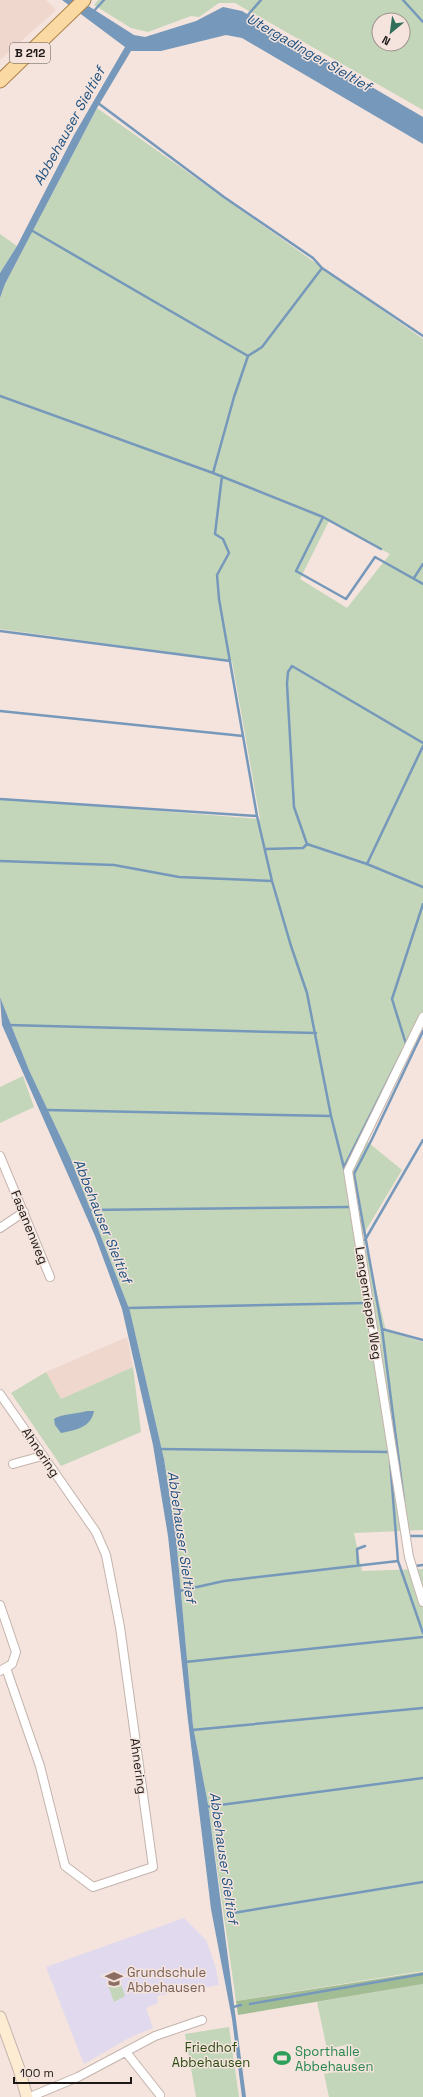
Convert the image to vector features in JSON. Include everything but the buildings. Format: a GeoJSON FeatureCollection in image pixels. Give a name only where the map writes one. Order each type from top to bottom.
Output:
{"type":"FeatureCollection","features":[{"type":"Feature","properties":{"kind":"main road","name":"B 212"},"geometry":{"type":"LineString","coordinates":[[1,79],[84,0]]}},
{"type":"Feature","properties":{"kind":"main road"},"geometry":{"type":"LineString","coordinates":[[0,2017],[19,2069],[27,2097]]}},
{"type":"Feature","properties":{"kind":"street","name":"Langenrieper Weg"},"geometry":{"type":"LineString","coordinates":[[423,1017],[348,1171],[409,1557],[423,1602]]}},
{"type":"Feature","properties":{"kind":"street","name":"Fasanenweg"},"geometry":{"type":"LineString","coordinates":[[0,1156],[50,1277]]}},
{"type":"Feature","properties":{"kind":"street"},"geometry":{"type":"LineString","coordinates":[[0,1228],[24,1212]]}},
{"type":"Feature","properties":{"kind":"street","name":"Ahnering"},"geometry":{"type":"LineString","coordinates":[[0,1394],[96,1532],[106,1555],[120,1627],[153,1867],[93,1887],[65,1866],[40,1766],[3,1670],[15,1659],[16,1652],[0,1605]]}},
{"type":"Feature","properties":{"kind":"street"},"geometry":{"type":"LineString","coordinates":[[13,1464],[42,1456]]}},
{"type":"Feature","properties":{"kind":"street"},"geometry":{"type":"LineString","coordinates":[[30,2097],[78,2077],[155,2036],[202,2020]]}},
{"type":"Feature","properties":{"kind":"street"},"geometry":{"type":"LineString","coordinates":[[126,2052],[160,2095]]}},
{"type":"Feature","properties":{"kind":"shaded area"},"geometry":{"type":"Polygon","coordinates":[[[0,0],[46,0],[56,10],[0,60],[0,0]]]}},
{"type":"Feature","properties":{"kind":"shaded area"},"geometry":{"type":"Polygon","coordinates":[[[127,1337],[133,1367],[61,1399],[46,1372],[127,1337]]]}},
{"type":"Feature","properties":{"kind":"shaded area"},"geometry":{"type":"Polygon","coordinates":[[[184,1918],[206,1940],[216,1968],[219,1985],[157,1996],[158,2003],[146,2008],[153,2028],[129,2038],[84,2064],[46,1967],[184,1918]]]}},
{"type":"Feature","properties":{"kind":"green space"},"geometry":{"type":"Polygon","coordinates":[[[98,0],[423,0],[423,110],[235,3],[219,3],[199,17],[191,16],[148,32],[131,28],[94,5],[98,0]]]}},
{"type":"Feature","properties":{"kind":"green space"},"geometry":{"type":"Polygon","coordinates":[[[97,108],[423,339],[423,1013],[364,1139],[402,1170],[363,1235],[386,1331],[423,1342],[423,1530],[354,1533],[362,1571],[423,1569],[423,1971],[236,2001],[208,1804],[193,1726],[176,1537],[164,1459],[130,1311],[70,1157],[29,1070],[0,997],[0,798],[260,819],[232,661],[0,629],[0,298],[5,284],[97,108]],[[329,521],[300,579],[347,608],[390,554],[329,521]]]}},
{"type":"Feature","properties":{"kind":"green space"},"geometry":{"type":"Polygon","coordinates":[[[0,234],[17,246],[0,273],[0,234]]]}},
{"type":"Feature","properties":{"kind":"green space"},"geometry":{"type":"Polygon","coordinates":[[[23,1076],[34,1107],[0,1123],[0,1087],[23,1076]]]}},
{"type":"Feature","properties":{"kind":"green space"},"geometry":{"type":"Polygon","coordinates":[[[133,1367],[141,1432],[61,1466],[11,1393],[46,1372],[61,1399],[133,1367]]]}},
{"type":"Feature","properties":{"kind":"green space"},"geometry":{"type":"Polygon","coordinates":[[[423,1972],[423,1984],[238,2015],[236,2001],[423,1972]]]}},
{"type":"Feature","properties":{"kind":"green space"},"geometry":{"type":"Polygon","coordinates":[[[120,1981],[125,1996],[114,2002],[108,1985],[120,1981]]]}},
{"type":"Feature","properties":{"kind":"green space"},"geometry":{"type":"Polygon","coordinates":[[[423,1984],[423,2097],[329,2097],[324,2074],[356,2068],[351,2044],[327,2049],[317,2002],[423,1984]]]}},
{"type":"Feature","properties":{"kind":"green space","name":"Friedhof Abbehausen"},"geometry":{"type":"Polygon","coordinates":[[[229,2027],[239,2097],[196,2097],[185,2034],[229,2027]]]}},
{"type":"Feature","properties":{"kind":"water","name":"Utergadinger Sieltief"},"geometry":{"type":"Polygon","coordinates":[[[62,0],[79,0],[134,35],[145,37],[196,21],[223,7],[242,11],[423,117],[423,144],[242,38],[226,35],[161,51],[131,51],[97,108],[5,284],[0,298],[0,273],[17,246],[74,135],[125,47],[62,0]]]}},
{"type":"Feature","properties":{"kind":"water"},"geometry":{"type":"Polygon","coordinates":[[[0,997],[29,1070],[70,1157],[130,1311],[164,1459],[176,1537],[193,1726],[208,1804],[246,2097],[242,2097],[232,2019],[211,1909],[187,1712],[168,1536],[153,1445],[122,1309],[95,1236],[2,1025],[0,997]]]}},
{"type":"Feature","properties":{"kind":"water"},"geometry":{"type":"Polygon","coordinates":[[[94,1411],[90,1421],[82,1427],[61,1433],[55,1425],[54,1419],[57,1417],[94,1411]]]}},
{"type":"Feature","properties":{"kind":"waterway"},"geometry":{"type":"LineString","coordinates":[[92,13],[104,0]]}},
{"type":"Feature","properties":{"kind":"waterway"},"geometry":{"type":"LineString","coordinates":[[247,16],[261,0]]}},
{"type":"Feature","properties":{"kind":"waterway"},"geometry":{"type":"LineString","coordinates":[[403,0],[423,22]]}},
{"type":"Feature","properties":{"kind":"waterway","name":"Abbehauser Sieltief"},"geometry":{"type":"LineString","coordinates":[[98,103],[224,197],[313,258],[322,268],[423,336]]}},
{"type":"Feature","properties":{"kind":"waterway"},"geometry":{"type":"LineString","coordinates":[[31,230],[248,356]]}},
{"type":"Feature","properties":{"kind":"waterway"},"geometry":{"type":"LineString","coordinates":[[213,473],[234,397],[248,356],[262,347],[322,268]]}},
{"type":"Feature","properties":{"kind":"waterway"},"geometry":{"type":"LineString","coordinates":[[0,396],[213,473],[323,517],[381,549]]}},
{"type":"Feature","properties":{"kind":"waterway"},"geometry":{"type":"LineString","coordinates":[[222,476],[215,534],[223,539],[229,553],[217,575],[219,599],[257,816],[272,881],[291,946],[307,993],[331,1116],[345,1172]]}},
{"type":"Feature","properties":{"kind":"waterway"},"geometry":{"type":"LineString","coordinates":[[323,517],[296,571],[346,599],[375,557],[423,584]]}},
{"type":"Feature","properties":{"kind":"waterway"},"geometry":{"type":"LineString","coordinates":[[414,578],[423,564]]}},
{"type":"Feature","properties":{"kind":"waterway"},"geometry":{"type":"LineString","coordinates":[[0,631],[230,661]]}},
{"type":"Feature","properties":{"kind":"waterway"},"geometry":{"type":"LineString","coordinates":[[307,844],[294,807],[287,684],[288,672],[292,666],[423,743]]}},
{"type":"Feature","properties":{"kind":"waterway"},"geometry":{"type":"LineString","coordinates":[[0,711],[243,736]]}},
{"type":"Feature","properties":{"kind":"waterway"},"geometry":{"type":"LineString","coordinates":[[367,864],[423,746]]}},
{"type":"Feature","properties":{"kind":"waterway"},"geometry":{"type":"LineString","coordinates":[[0,799],[257,816]]}},
{"type":"Feature","properties":{"kind":"waterway"},"geometry":{"type":"LineString","coordinates":[[265,849],[303,848],[307,844],[367,864],[423,887]]}},
{"type":"Feature","properties":{"kind":"waterway"},"geometry":{"type":"LineString","coordinates":[[0,861],[114,865],[179,877],[272,881]]}},
{"type":"Feature","properties":{"kind":"waterway"},"geometry":{"type":"LineString","coordinates":[[406,1044],[392,999],[423,904]]}},
{"type":"Feature","properties":{"kind":"waterway"},"geometry":{"type":"LineString","coordinates":[[8,1025],[316,1033]]}},
{"type":"Feature","properties":{"kind":"waterway"},"geometry":{"type":"LineString","coordinates":[[404,1501],[382,1329],[354,1174],[423,1031]]}},
{"type":"Feature","properties":{"kind":"waterway"},"geometry":{"type":"LineString","coordinates":[[344,1167],[402,1052]]}},
{"type":"Feature","properties":{"kind":"waterway"},"geometry":{"type":"LineString","coordinates":[[46,1110],[331,1116]]}},
{"type":"Feature","properties":{"kind":"waterway"},"geometry":{"type":"LineString","coordinates":[[365,1240],[423,1140]]}},
{"type":"Feature","properties":{"kind":"waterway","name":"Abbehauser Sieltief"},"geometry":{"type":"LineString","coordinates":[[88,1210],[350,1207]]}},
{"type":"Feature","properties":{"kind":"waterway"},"geometry":{"type":"LineString","coordinates":[[127,1308],[366,1303]]}},
{"type":"Feature","properties":{"kind":"waterway"},"geometry":{"type":"LineString","coordinates":[[382,1329],[423,1340]]}},
{"type":"Feature","properties":{"kind":"waterway"},"geometry":{"type":"LineString","coordinates":[[160,1449],[389,1452]]}},
{"type":"Feature","properties":{"kind":"waterway"},"geometry":{"type":"LineString","coordinates":[[390,1460],[398,1561]]}},
{"type":"Feature","properties":{"kind":"waterway"},"geometry":{"type":"LineString","coordinates":[[409,1536],[423,1536]]}},
{"type":"Feature","properties":{"kind":"waterway"},"geometry":{"type":"LineString","coordinates":[[358,1565],[357,1549],[365,1546]]}},
{"type":"Feature","properties":{"kind":"waterway","name":"Abbehauser Sieltief"},"geometry":{"type":"LineString","coordinates":[[179,1591],[224,1581],[398,1561],[423,1633]]}},
{"type":"Feature","properties":{"kind":"waterway"},"geometry":{"type":"LineString","coordinates":[[415,1566],[423,1565]]}},
{"type":"Feature","properties":{"kind":"waterway"},"geometry":{"type":"LineString","coordinates":[[185,1662],[423,1637]]}},
{"type":"Feature","properties":{"kind":"waterway"},"geometry":{"type":"LineString","coordinates":[[192,1730],[423,1708]]}},
{"type":"Feature","properties":{"kind":"waterway","name":"Abbehauser Sieltief"},"geometry":{"type":"LineString","coordinates":[[205,1807],[423,1778]]}},
{"type":"Feature","properties":{"kind":"waterway","name":"Abbehauser Sieltief"},"geometry":{"type":"LineString","coordinates":[[233,1913],[423,1882]]}},
{"type":"Feature","properties":{"kind":"waterway"},"geometry":{"type":"LineString","coordinates":[[250,2004],[423,1974]]}},
{"type":"Feature","properties":{"kind":"waterway"},"geometry":{"type":"LineString","coordinates":[[233,2007],[241,2005]]}},
{"type":"Feature","properties":{"kind":"place","name":"Grundschule Abbehausen"},"geometry":{"type":"Point","coordinates":[114,1979]}},
{"type":"Feature","properties":{"kind":"place","name":"Sporthalle Abbehausen"},"geometry":{"type":"Point","coordinates":[282,2058]}}]}
